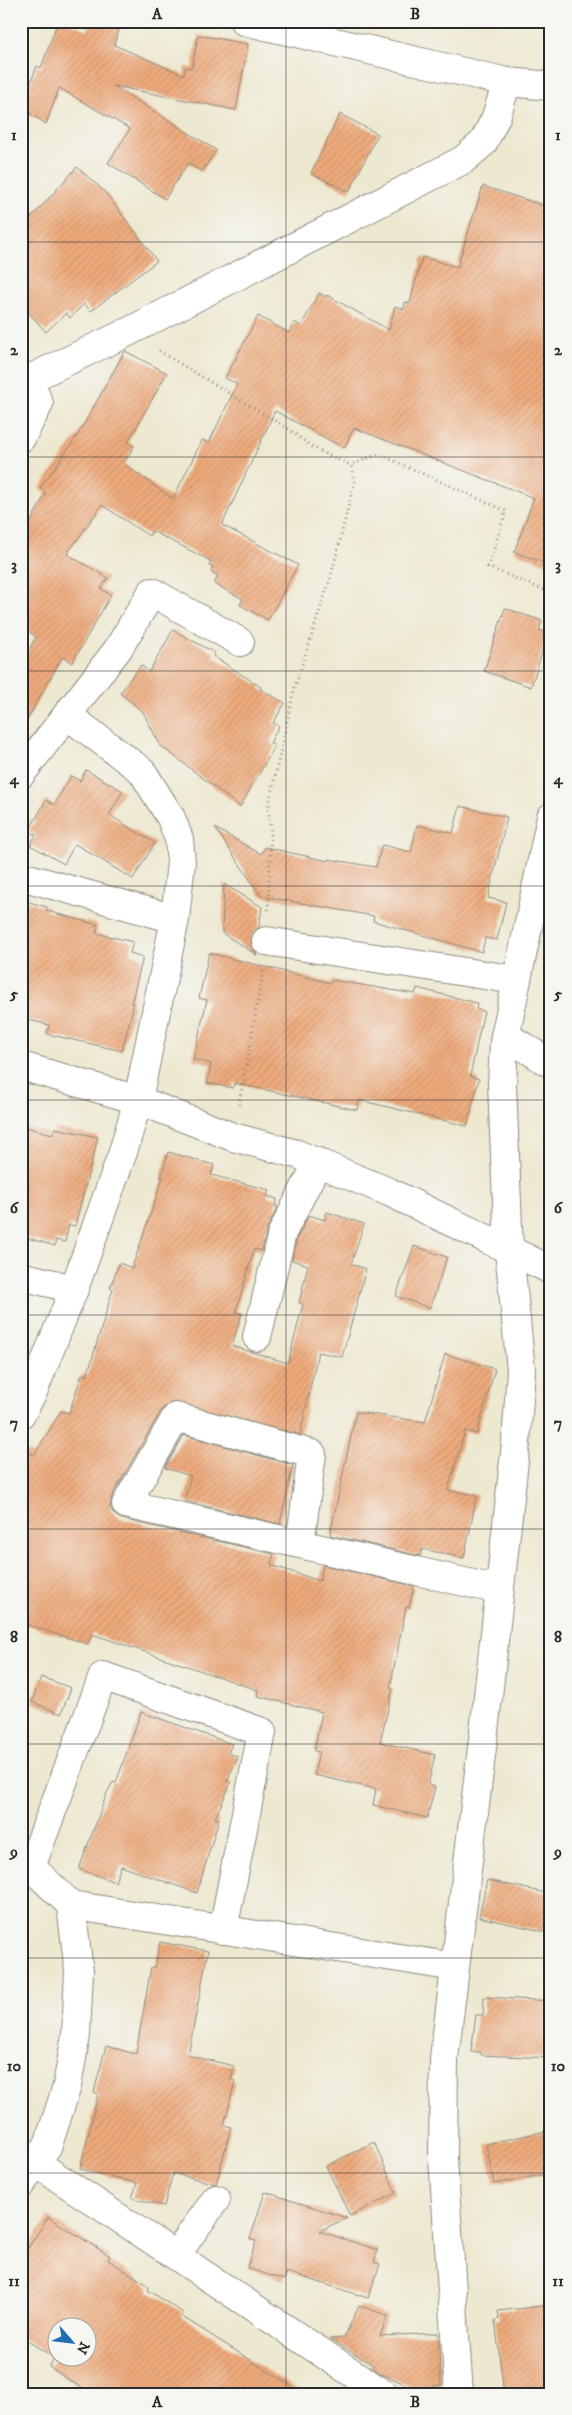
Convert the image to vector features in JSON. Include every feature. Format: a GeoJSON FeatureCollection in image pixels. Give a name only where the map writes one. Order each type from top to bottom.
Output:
{"type":"FeatureCollection","features":[{"type":"Feature","properties":{"kind":"street"},"geometry":{"type":"LineString","coordinates":[[244,21],[507,82],[551,86]]}},
{"type":"Feature","properties":{"kind":"street"},"geometry":{"type":"LineString","coordinates":[[21,438],[39,404],[25,381],[128,332],[463,160],[484,143],[496,117],[507,82]]}},
{"type":"Feature","properties":{"kind":"street"},"geometry":{"type":"LineString","coordinates":[[21,774],[118,649],[152,592],[240,642]]}},
{"type":"Feature","properties":{"kind":"street"},"geometry":{"type":"LineString","coordinates":[[21,1414],[33,1392],[74,1288],[123,1152],[138,1100],[175,919],[180,862],[179,839],[171,818],[142,771],[67,715]]}},
{"type":"Feature","properties":{"kind":"street"},"geometry":{"type":"LineString","coordinates":[[459,2394],[443,2158],[444,2058],[500,1590],[516,1443],[521,1370],[509,1250],[502,1084],[505,1035],[551,817]]}},
{"type":"Feature","properties":{"kind":"street"},"geometry":{"type":"LineString","coordinates":[[21,876],[175,919]]}},
{"type":"Feature","properties":{"kind":"street"},"geometry":{"type":"LineString","coordinates":[[266,940],[516,980]]}},
{"type":"Feature","properties":{"kind":"street"},"geometry":{"type":"LineString","coordinates":[[505,1035],[551,1064]]}},
{"type":"Feature","properties":{"kind":"street"},"geometry":{"type":"LineString","coordinates":[[21,1066],[138,1100],[233,1136],[318,1162],[389,1192],[551,1270]]}},
{"type":"Feature","properties":{"kind":"street"},"geometry":{"type":"LineString","coordinates":[[257,1337],[282,1233],[318,1162]]}},
{"type":"Feature","properties":{"kind":"street"},"geometry":{"type":"LineString","coordinates":[[21,1276],[74,1288]]}},
{"type":"Feature","properties":{"kind":"street"},"geometry":{"type":"LineString","coordinates":[[300,1544],[312,1454],[176,1417],[126,1504],[500,1590]]}},
{"type":"Feature","properties":{"kind":"street"},"geometry":{"type":"LineString","coordinates":[[223,1930],[262,1732],[103,1676],[31,1867],[71,1905],[223,1930],[455,1967]]}},
{"type":"Feature","properties":{"kind":"street"},"geometry":{"type":"LineString","coordinates":[[71,1905],[79,1971],[76,2035],[67,2086],[48,2145],[29,2174],[176,2256],[384,2394]]}},
{"type":"Feature","properties":{"kind":"street"},"geometry":{"type":"LineString","coordinates":[[176,2256],[216,2199]]}},
{"type":"Feature","properties":{"kind":"path"},"geometry":{"type":"LineString","coordinates":[[128,332],[289,429],[305,443],[326,455],[351,465],[379,454],[506,511],[488,567],[551,593]]}},
{"type":"Feature","properties":{"kind":"path"},"geometry":{"type":"LineString","coordinates":[[233,1136],[262,984],[271,831],[268,808],[294,690],[331,576],[355,480],[351,465]]}},
{"type":"Feature","properties":{"kind":"building"},"geometry":{"type":"Polygon","coordinates":[[[58,21],[65,21],[88,30],[92,21],[122,21],[114,45],[184,75],[185,67],[192,68],[198,35],[248,44],[236,110],[114,86],[216,150],[202,172],[188,163],[165,199],[108,163],[130,129],[59,88],[46,124],[21,108],[37,66],[41,68],[58,21]]]}},
{"type":"Feature","properties":{"kind":"building"},"geometry":{"type":"Polygon","coordinates":[[[340,114],[378,134],[349,192],[311,173],[340,114]]]}},
{"type":"Feature","properties":{"kind":"building"},"geometry":{"type":"Polygon","coordinates":[[[77,167],[106,193],[157,261],[91,311],[84,304],[70,318],[66,313],[46,332],[21,304],[21,229],[77,167]]]}},
{"type":"Feature","properties":{"kind":"building"},"geometry":{"type":"Polygon","coordinates":[[[483,186],[551,208],[551,453],[548,461],[551,461],[551,565],[514,552],[534,498],[354,428],[344,448],[275,411],[222,525],[298,565],[268,620],[240,605],[243,599],[214,584],[218,576],[211,572],[213,567],[209,566],[211,561],[152,531],[149,536],[102,505],[67,554],[108,578],[101,589],[111,595],[72,663],[62,657],[21,731],[21,664],[36,637],[21,625],[21,540],[46,493],[40,488],[76,438],[125,351],[167,373],[128,442],[134,446],[124,464],[173,499],[202,440],[209,443],[237,384],[225,378],[258,316],[289,333],[294,322],[301,326],[319,293],[326,297],[327,295],[389,330],[395,306],[404,309],[405,302],[410,303],[422,257],[457,267],[483,186]]]}},
{"type":"Feature","properties":{"kind":"building"},"geometry":{"type":"Polygon","coordinates":[[[505,608],[542,621],[539,630],[548,633],[531,687],[484,671],[505,608]]]}},
{"type":"Feature","properties":{"kind":"building"},"geometry":{"type":"Polygon","coordinates":[[[173,630],[215,653],[213,656],[261,687],[260,689],[285,703],[273,723],[279,726],[270,743],[275,746],[240,807],[160,745],[143,712],[120,693],[141,665],[149,672],[173,630]]]}},
{"type":"Feature","properties":{"kind":"building"},"geometry":{"type":"Polygon","coordinates":[[[86,770],[123,791],[109,815],[155,843],[133,879],[75,844],[64,864],[30,845],[36,835],[29,831],[46,800],[54,805],[71,776],[80,781],[86,770]]]}},
{"type":"Feature","properties":{"kind":"building"},"geometry":{"type":"Polygon","coordinates":[[[460,806],[507,817],[488,898],[506,902],[497,940],[485,938],[482,952],[373,921],[374,916],[261,896],[215,828],[261,854],[265,847],[328,861],[328,859],[376,867],[382,845],[411,852],[417,825],[453,833],[460,806]]]}},
{"type":"Feature","properties":{"kind":"building"},"geometry":{"type":"Polygon","coordinates":[[[224,884],[262,907],[259,927],[251,939],[252,947],[257,955],[222,933],[224,884]]]}},
{"type":"Feature","properties":{"kind":"building"},"geometry":{"type":"Polygon","coordinates":[[[21,900],[47,907],[47,911],[98,925],[96,933],[133,942],[130,953],[143,957],[122,1051],[47,1034],[49,1025],[21,1018],[21,900]]]}},
{"type":"Feature","properties":{"kind":"building"},"geometry":{"type":"Polygon","coordinates":[[[209,953],[331,983],[332,980],[415,994],[417,988],[477,1003],[476,1009],[484,1011],[470,1076],[479,1079],[467,1126],[359,1100],[357,1110],[234,1083],[233,1088],[207,1083],[211,1064],[193,1059],[207,1000],[199,998],[209,953]]]}},
{"type":"Feature","properties":{"kind":"building"},"geometry":{"type":"Polygon","coordinates":[[[21,1126],[53,1134],[55,1128],[98,1137],[75,1226],[69,1225],[65,1242],[56,1240],[55,1246],[21,1236],[21,1126]]]}},
{"type":"Feature","properties":{"kind":"building"},"geometry":{"type":"Polygon","coordinates":[[[168,1152],[214,1165],[211,1175],[269,1190],[267,1196],[277,1199],[275,1206],[278,1207],[267,1229],[262,1251],[254,1249],[236,1312],[242,1313],[232,1346],[288,1363],[303,1304],[299,1303],[308,1265],[292,1260],[297,1238],[309,1215],[325,1220],[327,1212],[364,1224],[351,1264],[366,1269],[342,1357],[318,1352],[300,1435],[173,1402],[162,1409],[112,1496],[110,1508],[116,1516],[122,1519],[274,1554],[271,1565],[320,1581],[323,1565],[414,1586],[409,1608],[406,1607],[390,1688],[393,1689],[380,1742],[435,1755],[428,1785],[435,1787],[427,1818],[373,1805],[376,1789],[314,1775],[319,1752],[314,1751],[322,1712],[257,1696],[258,1690],[92,1634],[88,1644],[21,1623],[21,1449],[34,1455],[61,1411],[69,1413],[82,1374],[87,1376],[113,1289],[110,1288],[119,1263],[132,1268],[163,1177],[161,1177],[168,1152]]]}},
{"type":"Feature","properties":{"kind":"building"},"geometry":{"type":"Polygon","coordinates":[[[414,1246],[447,1257],[430,1308],[396,1296],[414,1246]]]}},
{"type":"Feature","properties":{"kind":"building"},"geometry":{"type":"Polygon","coordinates":[[[445,1354],[495,1369],[477,1434],[465,1431],[448,1490],[477,1495],[464,1558],[422,1549],[420,1556],[330,1535],[356,1412],[425,1422],[445,1354]]]}},
{"type":"Feature","properties":{"kind":"building"},"geometry":{"type":"Polygon","coordinates":[[[184,1435],[293,1465],[280,1524],[184,1501],[191,1476],[165,1468],[184,1435]]]}},
{"type":"Feature","properties":{"kind":"building"},"geometry":{"type":"Polygon","coordinates":[[[41,1677],[71,1688],[61,1714],[32,1702],[41,1677]]]}},
{"type":"Feature","properties":{"kind":"building"},"geometry":{"type":"Polygon","coordinates":[[[141,1712],[232,1744],[228,1753],[238,1757],[227,1781],[231,1783],[215,1818],[219,1819],[197,1893],[121,1866],[115,1882],[79,1869],[107,1793],[113,1782],[116,1783],[141,1712]]]}},
{"type":"Feature","properties":{"kind":"building"},"geometry":{"type":"Polygon","coordinates":[[[487,1880],[551,1894],[551,1933],[479,1917],[487,1880]]]}},
{"type":"Feature","properties":{"kind":"building"},"geometry":{"type":"Polygon","coordinates":[[[160,1942],[208,1951],[188,2055],[234,2066],[231,2080],[235,2081],[224,2125],[231,2127],[216,2184],[173,2173],[164,2206],[132,2198],[137,2183],[80,2169],[98,2094],[94,2092],[106,2046],[136,2054],[151,1967],[155,1968],[160,1942]]]}},
{"type":"Feature","properties":{"kind":"building"},"geometry":{"type":"Polygon","coordinates":[[[484,1997],[551,2001],[551,2058],[481,2055],[481,2052],[471,2052],[476,2015],[483,2015],[484,1997]]]}},
{"type":"Feature","properties":{"kind":"building"},"geometry":{"type":"Polygon","coordinates":[[[551,2130],[551,2173],[494,2184],[486,2144],[551,2130]]]}},
{"type":"Feature","properties":{"kind":"building"},"geometry":{"type":"Polygon","coordinates":[[[374,2142],[396,2193],[350,2216],[326,2166],[374,2142]]]}},
{"type":"Feature","properties":{"kind":"building"},"geometry":{"type":"Polygon","coordinates":[[[265,2192],[347,2218],[319,2231],[378,2250],[374,2262],[380,2264],[368,2298],[287,2272],[284,2280],[247,2268],[256,2241],[250,2239],[265,2192]]]}},
{"type":"Feature","properties":{"kind":"building"},"geometry":{"type":"Polygon","coordinates":[[[48,2217],[110,2256],[108,2260],[143,2282],[149,2287],[148,2290],[183,2313],[181,2316],[304,2394],[91,2394],[51,2368],[98,2368],[98,2318],[48,2318],[48,2354],[21,2337],[21,2259],[48,2217]]]}},
{"type":"Feature","properties":{"kind":"building"},"geometry":{"type":"Polygon","coordinates":[[[359,2305],[388,2316],[380,2336],[438,2333],[441,2385],[434,2386],[434,2394],[428,2394],[380,2373],[372,2367],[373,2365],[330,2339],[344,2338],[359,2305]]]}},
{"type":"Feature","properties":{"kind":"building"},"geometry":{"type":"Polygon","coordinates":[[[551,2305],[551,2394],[504,2394],[495,2320],[499,2319],[498,2311],[551,2305]]]}}]}
